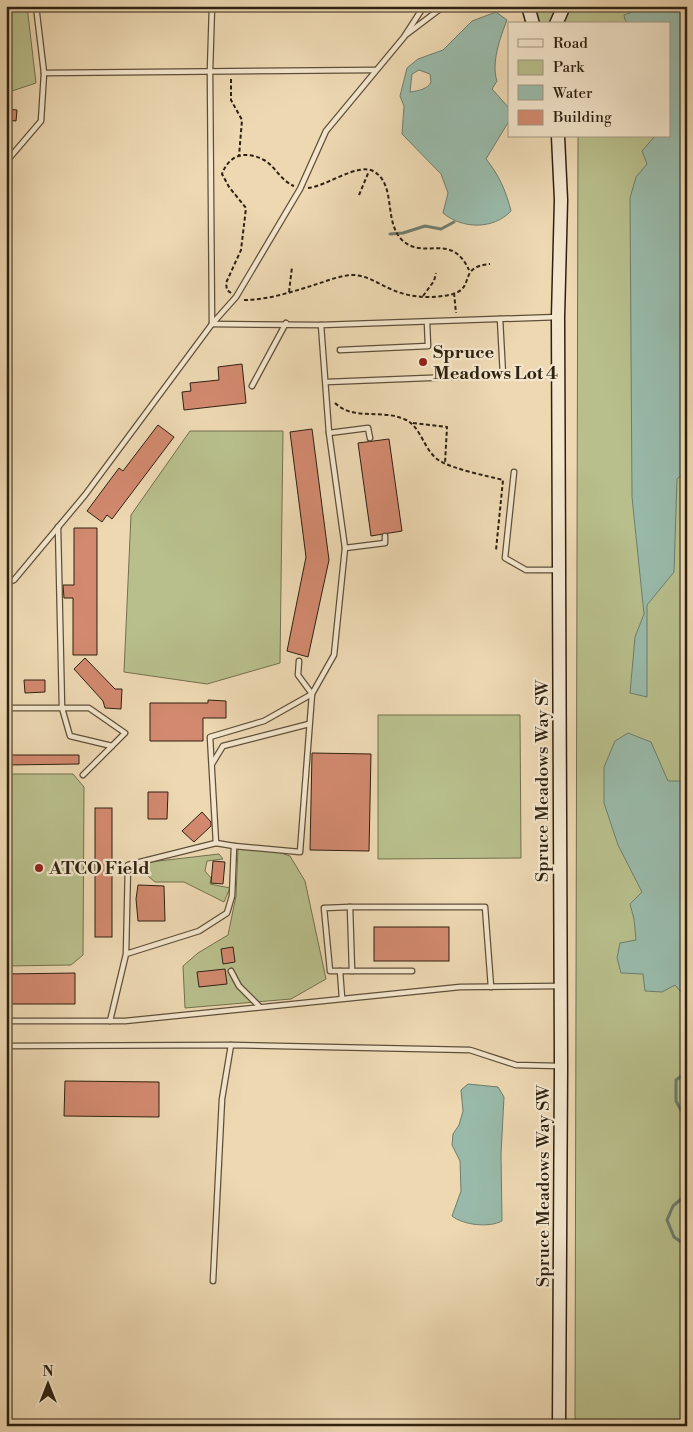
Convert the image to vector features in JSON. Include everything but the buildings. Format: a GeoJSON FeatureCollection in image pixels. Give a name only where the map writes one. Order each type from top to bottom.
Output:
{"type":"FeatureCollection","features":[{"type":"Feature","properties":{"kind":"main road"},"geometry":{"type":"LineString","coordinates":[[528,6],[532,22]]}},
{"type":"Feature","properties":{"kind":"main road"},"geometry":{"type":"LineString","coordinates":[[557,22],[564,6]]}},
{"type":"Feature","properties":{"kind":"main road","name":"Spruce Meadows Way SW"},"geometry":{"type":"LineString","coordinates":[[558,138],[561,200],[558,317],[561,1066],[559,1426]]}},
{"type":"Feature","properties":{"kind":"lane"},"geometry":{"type":"LineString","coordinates":[[6,162],[41,121],[44,73],[36,6]]}},
{"type":"Feature","properties":{"kind":"lane"},"geometry":{"type":"LineString","coordinates":[[212,6],[210,71],[212,324]]}},
{"type":"Feature","properties":{"kind":"lane"},"geometry":{"type":"LineString","coordinates":[[6,583],[14,580],[91,487],[212,324],[236,297],[300,189],[326,131],[404,36],[424,6]]}},
{"type":"Feature","properties":{"kind":"lane"},"geometry":{"type":"LineString","coordinates":[[404,36],[444,6]]}},
{"type":"Feature","properties":{"kind":"lane"},"geometry":{"type":"LineString","coordinates":[[44,73],[375,70]]}},
{"type":"Feature","properties":{"kind":"lane"},"geometry":{"type":"LineString","coordinates":[[212,324],[321,325],[558,317]]}},
{"type":"Feature","properties":{"kind":"lane"},"geometry":{"type":"LineString","coordinates":[[327,382],[503,375],[500,319]]}},
{"type":"Feature","properties":{"kind":"lane"},"geometry":{"type":"LineString","coordinates":[[340,350],[428,346],[427,322]]}},
{"type":"Feature","properties":{"kind":"lane"},"geometry":{"type":"LineString","coordinates":[[252,386],[286,324]]}},
{"type":"Feature","properties":{"kind":"lane"},"geometry":{"type":"LineString","coordinates":[[110,1021],[126,954],[128,865],[216,843],[300,852],[312,694],[334,655],[345,548],[329,433],[327,382],[321,325]]}},
{"type":"Feature","properties":{"kind":"lane"},"geometry":{"type":"LineString","coordinates":[[329,433],[368,428],[370,438]]}},
{"type":"Feature","properties":{"kind":"lane"},"geometry":{"type":"LineString","coordinates":[[514,472],[505,558],[526,570],[559,570]]}},
{"type":"Feature","properties":{"kind":"lane"},"geometry":{"type":"LineString","coordinates":[[58,527],[62,708],[70,736],[112,746]]}},
{"type":"Feature","properties":{"kind":"lane"},"geometry":{"type":"LineString","coordinates":[[345,548],[385,544],[385,536]]}},
{"type":"Feature","properties":{"kind":"lane"},"geometry":{"type":"LineString","coordinates":[[298,661],[298,675],[312,694]]}},
{"type":"Feature","properties":{"kind":"lane"},"geometry":{"type":"LineString","coordinates":[[216,843],[210,737],[264,721],[312,694]]}},
{"type":"Feature","properties":{"kind":"lane"},"geometry":{"type":"LineString","coordinates":[[6,708],[90,708],[125,732],[83,775]]}},
{"type":"Feature","properties":{"kind":"lane"},"geometry":{"type":"LineString","coordinates":[[212,766],[223,746],[309,724]]}},
{"type":"Feature","properties":{"kind":"lane"},"geometry":{"type":"LineString","coordinates":[[126,954],[199,931],[227,913],[232,896],[234,846]]}},
{"type":"Feature","properties":{"kind":"lane"},"geometry":{"type":"LineString","coordinates":[[350,907],[352,971]]}},
{"type":"Feature","properties":{"kind":"lane"},"geometry":{"type":"LineString","coordinates":[[412,971],[330,971],[324,908],[485,907],[491,987]]}},
{"type":"Feature","properties":{"kind":"lane"},"geometry":{"type":"LineString","coordinates":[[232,971],[239,986],[259,1006]]}},
{"type":"Feature","properties":{"kind":"lane"},"geometry":{"type":"LineString","coordinates":[[340,971],[342,998]]}},
{"type":"Feature","properties":{"kind":"lane"},"geometry":{"type":"LineString","coordinates":[[6,1021],[110,1021],[460,987],[560,986]]}},
{"type":"Feature","properties":{"kind":"lane"},"geometry":{"type":"LineString","coordinates":[[6,1046],[231,1046],[470,1050],[516,1065],[561,1066]]}},
{"type":"Feature","properties":{"kind":"lane"},"geometry":{"type":"LineString","coordinates":[[213,1281],[222,1099],[231,1046]]}},
{"type":"Feature","properties":{"kind":"path"},"geometry":{"type":"LineString","coordinates":[[231,71],[231,100],[242,120],[239,156]]}},
{"type":"Feature","properties":{"kind":"path"},"geometry":{"type":"LineString","coordinates":[[470,270],[464,260],[454,250],[420,248],[402,240],[391,224],[385,184],[373,171],[359,169],[317,187],[300,189],[290,185],[265,160],[248,155],[234,156],[226,163],[222,174],[229,187],[246,208],[241,250],[226,283],[227,290],[236,297],[253,300],[354,275],[371,278],[410,296],[454,293],[463,288],[470,270],[477,265],[490,264]]}},
{"type":"Feature","properties":{"kind":"path"},"geometry":{"type":"LineString","coordinates":[[359,194],[369,170]]}},
{"type":"Feature","properties":{"kind":"path"},"geometry":{"type":"LineString","coordinates":[[289,292],[292,267]]}},
{"type":"Feature","properties":{"kind":"path"},"geometry":{"type":"LineString","coordinates":[[423,296],[434,281],[436,273]]}},
{"type":"Feature","properties":{"kind":"path"},"geometry":{"type":"LineString","coordinates":[[454,293],[456,317]]}},
{"type":"Feature","properties":{"kind":"path"},"geometry":{"type":"LineString","coordinates":[[327,397],[344,412],[396,416],[413,423],[447,427],[445,463]]}},
{"type":"Feature","properties":{"kind":"path"},"geometry":{"type":"LineString","coordinates":[[413,423],[425,447],[440,462],[503,480],[496,550]]}},
{"type":"Feature","properties":{"kind":"green space"},"geometry":{"type":"Polygon","coordinates":[[[6,6],[27,6],[36,83],[6,93],[6,6]]]}},
{"type":"Feature","properties":{"kind":"green space"},"geometry":{"type":"Polygon","coordinates":[[[524,6],[687,6],[687,1426],[575,1426],[578,138],[670,138],[670,22],[525,22],[524,6]]]}},
{"type":"Feature","properties":{"kind":"green space"},"geometry":{"type":"Polygon","coordinates":[[[190,431],[283,431],[280,663],[207,684],[124,672],[131,515],[190,431]]]}},
{"type":"Feature","properties":{"kind":"green space"},"geometry":{"type":"Polygon","coordinates":[[[378,715],[520,715],[521,858],[378,859],[378,715]]]}},
{"type":"Feature","properties":{"kind":"green space","name":"ATCO Field"},"geometry":{"type":"Polygon","coordinates":[[[6,774],[73,774],[84,787],[83,955],[71,965],[6,966],[6,774]]]}},
{"type":"Feature","properties":{"kind":"green space"},"geometry":{"type":"Polygon","coordinates":[[[263,847],[290,856],[305,881],[326,979],[291,999],[185,1008],[183,966],[198,953],[228,935],[236,896],[238,849],[263,847]]]}},
{"type":"Feature","properties":{"kind":"green space"},"geometry":{"type":"Polygon","coordinates":[[[219,854],[223,859],[207,861],[205,871],[211,878],[210,884],[230,888],[224,902],[184,882],[155,882],[141,870],[150,862],[219,854]]]}},
{"type":"Feature","properties":{"kind":"water"},"geometry":{"type":"Polygon","coordinates":[[[638,6],[687,6],[687,302],[681,316],[687,317],[687,470],[677,479],[674,572],[647,605],[647,697],[630,693],[635,637],[644,614],[632,497],[630,198],[636,177],[647,164],[642,151],[653,138],[670,138],[670,22],[627,22],[624,15],[635,11],[638,6]]]}},
{"type":"Feature","properties":{"kind":"water"},"geometry":{"type":"Polygon","coordinates":[[[496,12],[507,20],[499,42],[496,59],[495,74],[497,81],[492,89],[508,107],[508,123],[486,159],[502,184],[511,211],[495,222],[477,225],[468,224],[459,222],[443,213],[448,193],[441,174],[402,134],[404,106],[400,96],[407,68],[418,59],[443,50],[472,21],[496,12]],[[419,70],[412,74],[410,92],[425,88],[431,82],[430,74],[419,70]]]}},
{"type":"Feature","properties":{"kind":"water"},"geometry":{"type":"Polygon","coordinates":[[[628,733],[651,742],[668,781],[687,781],[687,999],[675,985],[662,992],[645,991],[643,974],[621,973],[617,958],[620,943],[636,940],[630,904],[642,892],[618,845],[604,803],[604,767],[615,741],[628,733]]]}},
{"type":"Feature","properties":{"kind":"water"},"geometry":{"type":"Polygon","coordinates":[[[468,1084],[498,1087],[504,1097],[501,1154],[502,1221],[497,1223],[483,1225],[469,1223],[452,1216],[461,1191],[460,1161],[452,1145],[453,1134],[459,1125],[463,1111],[461,1090],[468,1084]]]}},
{"type":"Feature","properties":{"kind":"waterway"},"geometry":{"type":"LineString","coordinates":[[390,234],[403,233],[425,226],[441,229],[454,222]]}},
{"type":"Feature","properties":{"kind":"waterway"},"geometry":{"type":"LineString","coordinates":[[687,1072],[676,1080],[676,1101],[687,1121]]}},
{"type":"Feature","properties":{"kind":"waterway"},"geometry":{"type":"LineString","coordinates":[[687,1194],[673,1206],[667,1220],[674,1237],[687,1246]]}},
{"type":"Feature","properties":{"kind":"place","name":"Spruce Meadows Lot 4"},"geometry":{"type":"Point","coordinates":[423,362]}},
{"type":"Feature","properties":{"kind":"place","name":"ATCO Field"},"geometry":{"type":"Point","coordinates":[39,868]}}]}
